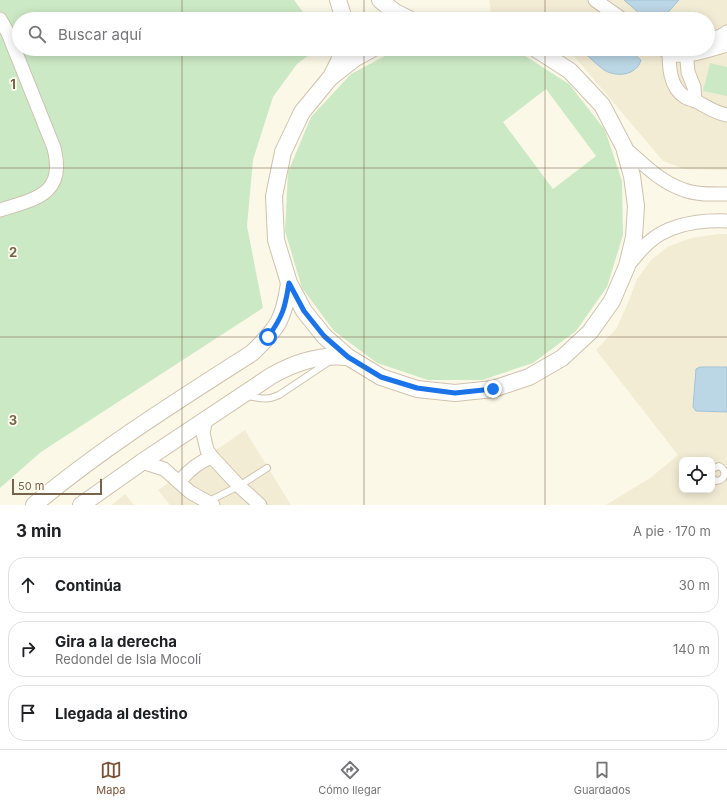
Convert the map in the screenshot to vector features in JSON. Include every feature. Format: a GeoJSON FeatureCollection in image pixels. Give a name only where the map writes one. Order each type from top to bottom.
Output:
{"type":"FeatureCollection","features":[{"type":"Feature","properties":{"kind":"street"},"geometry":{"type":"LineString","coordinates":[[338,0],[342,12]]}},
{"type":"Feature","properties":{"kind":"street"},"geometry":{"type":"LineString","coordinates":[[380,0],[395,12]]}},
{"type":"Feature","properties":{"kind":"street"},"geometry":{"type":"LineString","coordinates":[[595,0],[612,12]]}},
{"type":"Feature","properties":{"kind":"street"},"geometry":{"type":"LineString","coordinates":[[0,19],[12,50]]}},
{"type":"Feature","properties":{"kind":"street"},"geometry":{"type":"LineString","coordinates":[[715,37],[727,32]]}},
{"type":"Feature","properties":{"kind":"street"},"geometry":{"type":"LineString","coordinates":[[715,48],[727,45]]}},
{"type":"Feature","properties":{"kind":"street"},"geometry":{"type":"LineString","coordinates":[[0,210],[35,199],[46,192],[53,183],[57,174],[58,162],[54,148],[15,56]]}},
{"type":"Feature","properties":{"kind":"street"},"geometry":{"type":"LineString","coordinates":[[340,56],[339,62],[330,78],[302,112],[283,152],[274,196],[276,240],[289,283],[304,311],[342,357],[381,377],[417,388],[455,393],[493,389],[529,377],[562,358],[590,332],[612,301],[627,266],[634,237],[636,206],[632,176],[624,147],[602,105],[570,71],[547,56]]}},
{"type":"Feature","properties":{"kind":"street"},"geometry":{"type":"LineString","coordinates":[[330,78],[359,56]]}},
{"type":"Feature","properties":{"kind":"street"},"geometry":{"type":"LineString","coordinates":[[668,56],[673,82],[679,93],[712,111],[727,115]]}},
{"type":"Feature","properties":{"kind":"street"},"geometry":{"type":"LineString","coordinates":[[686,56],[688,72],[694,87],[695,101]]}},
{"type":"Feature","properties":{"kind":"street"},"geometry":{"type":"LineString","coordinates":[[624,147],[654,173],[672,185],[700,194],[727,194]]}},
{"type":"Feature","properties":{"kind":"street"},"geometry":{"type":"LineString","coordinates":[[627,266],[648,243],[661,234],[677,227],[695,223],[711,220],[727,221]]}},
{"type":"Feature","properties":{"kind":"street"},"geometry":{"type":"LineString","coordinates":[[34,505],[64,480],[129,432],[252,353],[268,337],[278,324],[285,310],[289,283]]}},
{"type":"Feature","properties":{"kind":"street"},"geometry":{"type":"LineString","coordinates":[[81,505],[206,419],[287,367],[311,359],[342,357]]}},
{"type":"Feature","properties":{"kind":"street"},"geometry":{"type":"LineString","coordinates":[[206,419],[204,427],[204,441],[207,450],[239,486],[260,505]]}},
{"type":"Feature","properties":{"kind":"street"},"geometry":{"type":"LineString","coordinates":[[178,482],[185,473],[212,457]]}},
{"type":"Feature","properties":{"kind":"street"},"geometry":{"type":"LineString","coordinates":[[142,462],[164,469],[190,492],[210,504]]}},
{"type":"Feature","properties":{"kind":"lane"},"geometry":{"type":"LineString","coordinates":[[715,468],[719,466],[723,468],[726,473],[724,478],[715,480]]}},
{"type":"Feature","properties":{"kind":"lane"},"geometry":{"type":"LineString","coordinates":[[210,504],[266,468]]}},
{"type":"Feature","properties":{"kind":"shaded area"},"geometry":{"type":"Polygon","coordinates":[[[489,0],[727,0],[727,170],[684,169],[663,161],[574,56],[715,56],[715,12],[491,12],[489,0]]]}},
{"type":"Feature","properties":{"kind":"shaded area"},"geometry":{"type":"Polygon","coordinates":[[[727,234],[727,505],[606,505],[650,478],[678,455],[596,350],[616,329],[637,279],[651,260],[667,247],[691,238],[727,234]]]}},
{"type":"Feature","properties":{"kind":"shaded area"},"geometry":{"type":"Polygon","coordinates":[[[245,430],[291,505],[170,505],[158,490],[245,430]]]}},
{"type":"Feature","properties":{"kind":"shaded area"},"geometry":{"type":"Polygon","coordinates":[[[125,494],[134,505],[112,505],[125,494]]]}},
{"type":"Feature","properties":{"kind":"green space"},"geometry":{"type":"Polygon","coordinates":[[[0,0],[294,0],[303,12],[12,12],[12,56],[308,56],[297,64],[273,97],[253,160],[247,226],[263,308],[41,452],[0,488],[0,0]]]}},
{"type":"Feature","properties":{"kind":"green space"},"geometry":{"type":"Polygon","coordinates":[[[385,56],[525,56],[569,84],[605,130],[622,181],[623,235],[607,287],[576,331],[533,363],[482,380],[428,380],[377,363],[334,331],[302,288],[285,231],[288,172],[311,117],[351,74],[385,56]],[[546,89],[503,122],[553,189],[596,156],[546,89]]]}},
{"type":"Feature","properties":{"kind":"green space"},"geometry":{"type":"Polygon","coordinates":[[[710,63],[727,67],[727,96],[703,91],[710,63]]]}},
{"type":"Feature","properties":{"kind":"water"},"geometry":{"type":"Polygon","coordinates":[[[624,0],[679,0],[668,12],[638,12],[624,0]]]}},
{"type":"Feature","properties":{"kind":"water"},"geometry":{"type":"Polygon","coordinates":[[[588,56],[636,56],[641,60],[635,69],[626,74],[615,74],[609,72],[588,56]]]}},
{"type":"Feature","properties":{"kind":"water"},"geometry":{"type":"Polygon","coordinates":[[[700,367],[727,367],[727,412],[696,411],[693,407],[696,369],[700,367]]]}},
{"type":"Feature","properties":{"kind":"route"},"geometry":{"type":"LineString","coordinates":[[268,337],[278,324],[285,310],[289,283],[304,311],[324,336],[348,357],[381,377],[417,388],[455,393],[493,389]]}}]}
